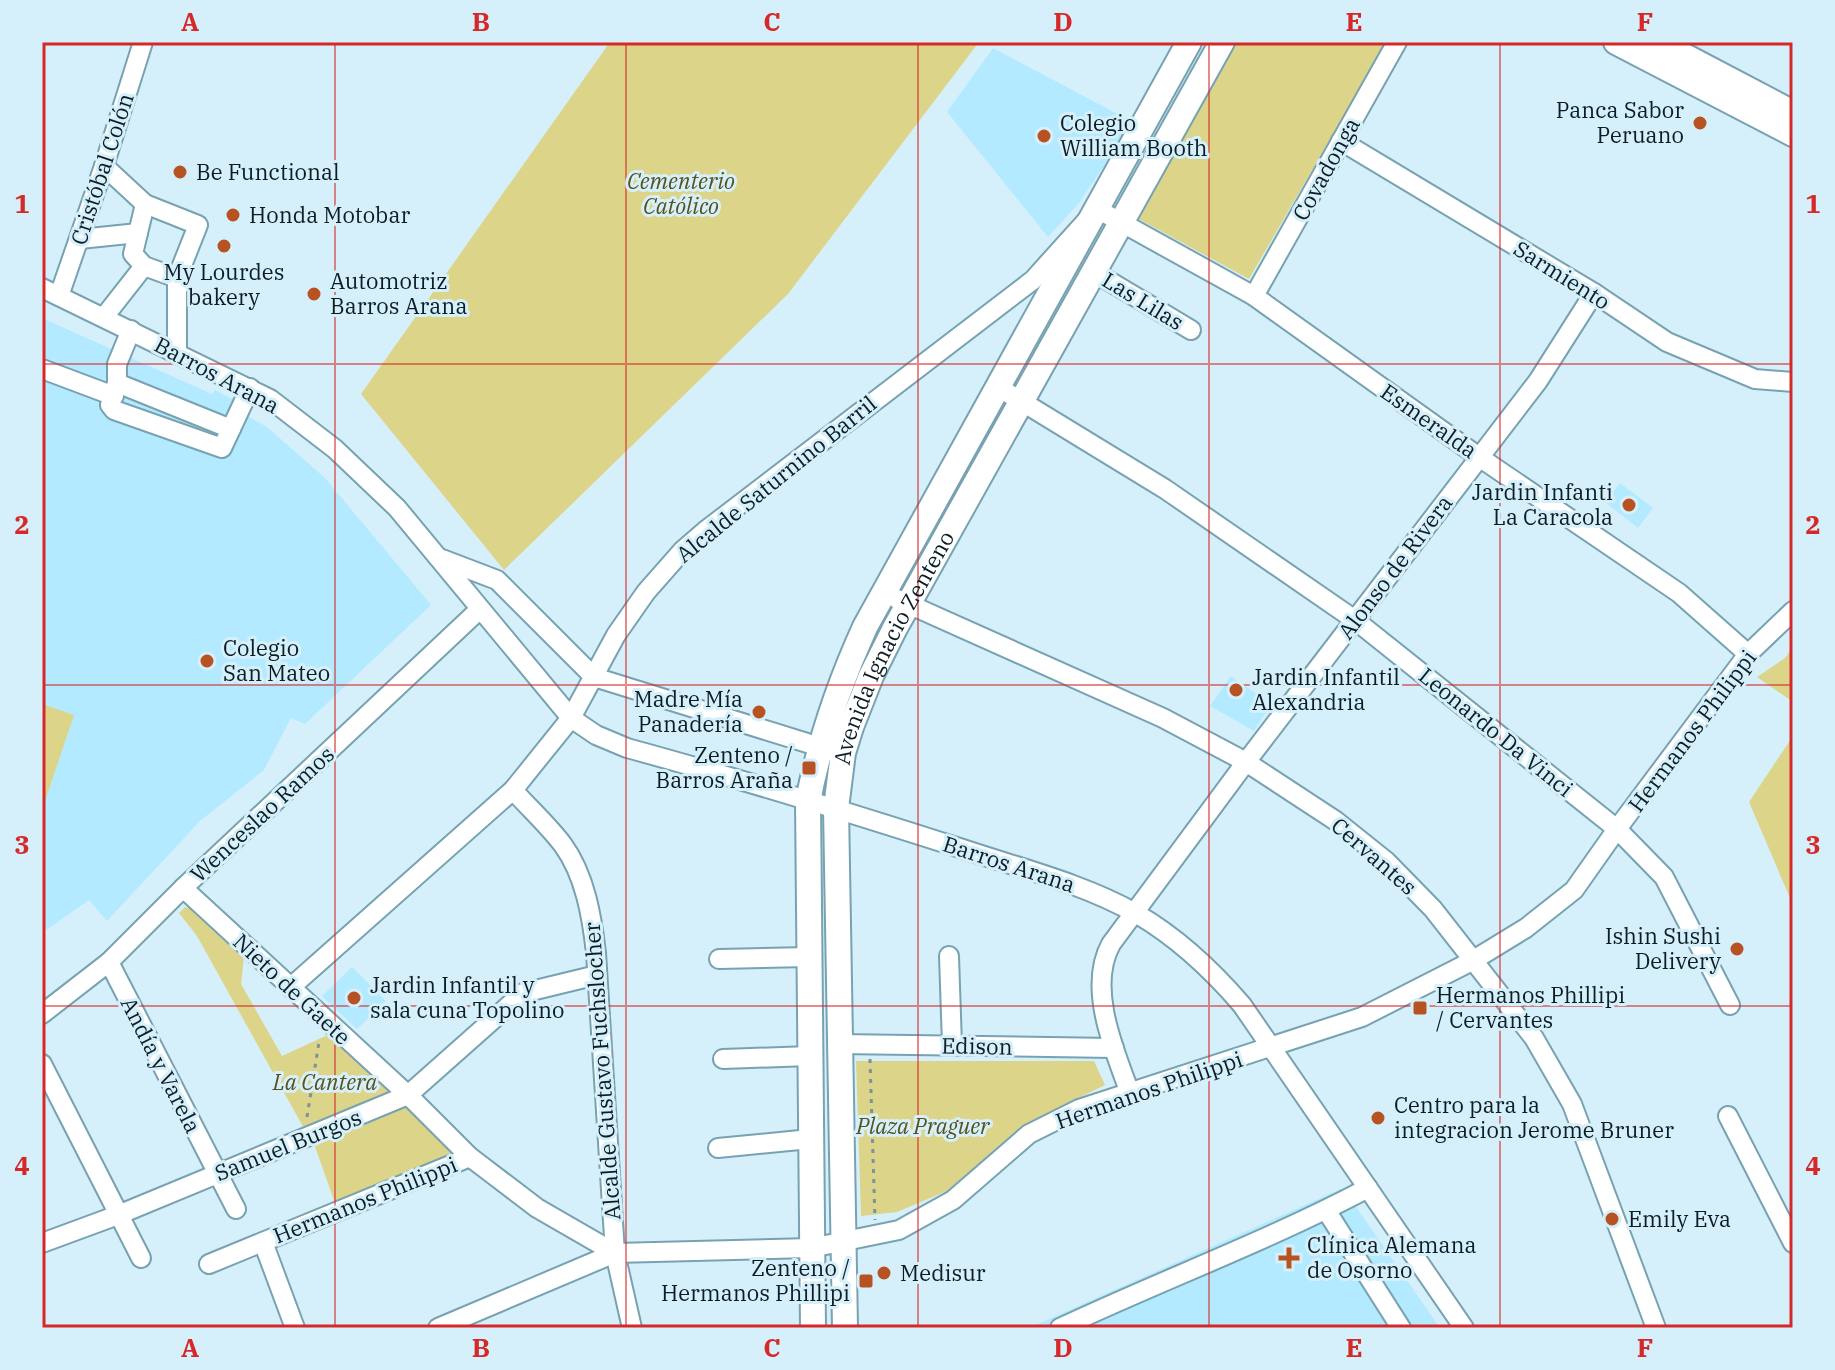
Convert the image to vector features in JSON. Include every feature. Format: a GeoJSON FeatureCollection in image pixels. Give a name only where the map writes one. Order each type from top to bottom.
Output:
{"type":"FeatureCollection","features":[{"type":"Feature","properties":{"kind":"main road","name":"Avenida Ignacio Zenteno"},"geometry":{"type":"LineString","coordinates":[[813,1328],[808,801],[819,747],[849,662],[884,592],[1189,42]]}},
{"type":"Feature","properties":{"kind":"main road","name":"Avenida Ignacio Zenteno"},"geometry":{"type":"LineString","coordinates":[[845,1328],[836,808],[843,753],[871,676],[1222,42]]}},
{"type":"Feature","properties":{"kind":"main road"},"geometry":{"type":"LineString","coordinates":[[1616,42],[1793,134]]}},
{"type":"Feature","properties":{"kind":"main road"},"geometry":{"type":"LineString","coordinates":[[1658,42],[1793,113]]}},
{"type":"Feature","properties":{"kind":"street","name":"Cristóbal Colón"},"geometry":{"type":"LineString","coordinates":[[51,292],[80,239],[143,42]]}},
{"type":"Feature","properties":{"kind":"street","name":"Covadonga"},"geometry":{"type":"LineString","coordinates":[[1254,296],[1397,42]]}},
{"type":"Feature","properties":{"kind":"street","name":"Sarmiento"},"geometry":{"type":"LineString","coordinates":[[1341,141],[1679,347],[1755,379],[1793,382]]}},
{"type":"Feature","properties":{"kind":"street"},"geometry":{"type":"LineString","coordinates":[[104,166],[145,204],[198,225],[177,278],[177,352]]}},
{"type":"Feature","properties":{"kind":"street"},"geometry":{"type":"LineString","coordinates":[[145,204],[133,254],[144,266],[177,278]]}},
{"type":"Feature","properties":{"kind":"street","name":"Esmeralda"},"geometry":{"type":"LineString","coordinates":[[1097,209],[1254,296],[1479,457],[1679,593],[1748,654]]}},
{"type":"Feature","properties":{"kind":"street","name":"Alcalde Saturnino Barril"},"geometry":{"type":"LineString","coordinates":[[291,987],[513,790],[571,718],[630,613],[663,571],[694,540],[1033,280],[1097,209]]}},
{"type":"Feature","properties":{"kind":"street"},"geometry":{"type":"LineString","coordinates":[[80,239],[138,233]]}},
{"type":"Feature","properties":{"kind":"street"},"geometry":{"type":"LineString","coordinates":[[104,317],[144,266]]}},
{"type":"Feature","properties":{"kind":"street","name":"Las Lilas"},"geometry":{"type":"LineString","coordinates":[[1094,272],[1191,330]]}},
{"type":"Feature","properties":{"kind":"street"},"geometry":{"type":"LineString","coordinates":[[1033,280],[1047,289],[1045,302]]}},
{"type":"Feature","properties":{"kind":"street","name":"Barros Arana"},"geometry":{"type":"LineString","coordinates":[[51,292],[270,399],[335,449],[397,508],[571,718],[596,735],[627,748],[836,808],[1084,889],[1161,929],[1207,967],[1242,1005],[1464,1328]]}},
{"type":"Feature","properties":{"kind":"street","name":"Alonso de Rivera"},"geometry":{"type":"LineString","coordinates":[[1130,1093],[1114,1048],[1101,989],[1102,968],[1111,944],[1246,762],[1538,381],[1594,293]]}},
{"type":"Feature","properties":{"kind":"street"},"geometry":{"type":"LineString","coordinates":[[131,330],[117,364],[116,390],[110,405],[114,410],[222,448],[250,388]]}},
{"type":"Feature","properties":{"kind":"street"},"geometry":{"type":"LineString","coordinates":[[42,369],[231,429]]}},
{"type":"Feature","properties":{"kind":"street","name":"Leonardo Da Vinci"},"geometry":{"type":"LineString","coordinates":[[998,387],[1165,489],[1355,620],[1617,829],[1664,877],[1730,1005]]}},
{"type":"Feature","properties":{"kind":"street","name":"Barros Arana"},"geometry":{"type":"LineString","coordinates":[[440,558],[497,580],[594,677],[843,753]]}},
{"type":"Feature","properties":{"kind":"street","name":"Cervantes"},"geometry":{"type":"LineString","coordinates":[[884,592],[1163,718],[1246,762],[1336,821],[1386,861],[1433,909],[1534,1038],[1572,1104],[1656,1328]]}},
{"type":"Feature","properties":{"kind":"street","name":"Wenceslao Ramos"},"geometry":{"type":"LineString","coordinates":[[42,1014],[109,962],[183,888],[480,609]]}},
{"type":"Feature","properties":{"kind":"street","name":"Hermanos Philippi"},"geometry":{"type":"LineString","coordinates":[[209,1264],[470,1157],[537,1208],[615,1253],[811,1248],[899,1230],[953,1200],[1029,1134],[1079,1109],[1362,1017],[1472,961],[1526,928],[1574,890],[1748,654],[1793,611]]}},
{"type":"Feature","properties":{"kind":"street","name":"Alcalde Gustavo Fuchslocher"},"geometry":{"type":"LineString","coordinates":[[513,790],[564,846],[589,908],[597,975],[615,1253],[632,1328]]}},
{"type":"Feature","properties":{"kind":"street","name":"Nieto de Gaete"},"geometry":{"type":"LineString","coordinates":[[183,888],[408,1095],[470,1157]]}},
{"type":"Feature","properties":{"kind":"street"},"geometry":{"type":"LineString","coordinates":[[949,956],[952,1045]]}},
{"type":"Feature","properties":{"kind":"street"},"geometry":{"type":"LineString","coordinates":[[719,959],[809,957]]}},
{"type":"Feature","properties":{"kind":"street","name":"Andía y Varela"},"geometry":{"type":"LineString","coordinates":[[109,962],[236,1209]]}},
{"type":"Feature","properties":{"kind":"street","name":"Samuel Burgos"},"geometry":{"type":"LineString","coordinates":[[42,1243],[118,1215],[408,1095],[523,993],[597,975]]}},
{"type":"Feature","properties":{"kind":"street","name":"Edison"},"geometry":{"type":"LineString","coordinates":[[839,1044],[1114,1048]]}},
{"type":"Feature","properties":{"kind":"street"},"geometry":{"type":"LineString","coordinates":[[723,1059],[810,1056]]}},
{"type":"Feature","properties":{"kind":"street"},"geometry":{"type":"LineString","coordinates":[[42,1064],[141,1258]]}},
{"type":"Feature","properties":{"kind":"street"},"geometry":{"type":"LineString","coordinates":[[1728,1116],[1793,1243]]}},
{"type":"Feature","properties":{"kind":"street"},"geometry":{"type":"LineString","coordinates":[[718,1148],[810,1139]]}},
{"type":"Feature","properties":{"kind":"street"},"geometry":{"type":"LineString","coordinates":[[1060,1328],[1156,1283],[1259,1242],[1368,1188]]}},
{"type":"Feature","properties":{"kind":"street"},"geometry":{"type":"LineString","coordinates":[[1326,1210],[1401,1328]]}},
{"type":"Feature","properties":{"kind":"street"},"geometry":{"type":"LineString","coordinates":[[263,1242],[295,1328]]}},
{"type":"Feature","properties":{"kind":"street"},"geometry":{"type":"LineString","coordinates":[[438,1328],[472,1322],[615,1253]]}},
{"type":"Feature","properties":{"kind":"path"},"geometry":{"type":"LineString","coordinates":[[305,1126],[319,1042]]}},
{"type":"Feature","properties":{"kind":"path"},"geometry":{"type":"LineString","coordinates":[[870,1045],[877,1235]]}},
{"type":"Feature","properties":{"kind":"shaded area","name":"Colegio William Booth"},"geometry":{"type":"Polygon","coordinates":[[[993,48],[1129,120],[1114,151],[1079,203],[1048,237],[947,112],[993,48]]]}},
{"type":"Feature","properties":{"kind":"shaded area","name":"Colegio San Mateo"},"geometry":{"type":"Polygon","coordinates":[[[42,318],[212,394],[215,390],[240,403],[238,411],[267,427],[325,478],[431,605],[305,724],[291,718],[264,770],[200,821],[107,921],[89,900],[42,933],[42,318]]]}},
{"type":"Feature","properties":{"kind":"shaded area","name":"Jardin Infanti La Caracola"},"geometry":{"type":"Polygon","coordinates":[[[1620,483],[1653,508],[1638,528],[1605,502],[1620,483]]]}},
{"type":"Feature","properties":{"kind":"shaded area","name":"Jardin Infantil Alexandria"},"geometry":{"type":"Polygon","coordinates":[[[1231,676],[1271,704],[1254,731],[1210,706],[1231,676]]]}},
{"type":"Feature","properties":{"kind":"shaded area","name":"Jardin Infantil y sala cuna Topolino"},"geometry":{"type":"Polygon","coordinates":[[[352,967],[386,1001],[357,1029],[322,996],[352,967]]]}},
{"type":"Feature","properties":{"kind":"shaded area","name":"Clínica Alemana de Osorno"},"geometry":{"type":"Polygon","coordinates":[[[1343,1188],[1440,1328],[1029,1328],[1343,1188]]]}},
{"type":"Feature","properties":{"kind":"green space","name":"Cementerio Católico"},"geometry":{"type":"Polygon","coordinates":[[[610,42],[979,42],[788,294],[504,570],[361,394],[610,42]]]}},
{"type":"Feature","properties":{"kind":"green space"},"geometry":{"type":"Polygon","coordinates":[[[1235,42],[1386,42],[1249,279],[1135,217],[1235,42]]]}},
{"type":"Feature","properties":{"kind":"green space"},"geometry":{"type":"Polygon","coordinates":[[[1793,647],[1793,702],[1757,677],[1785,658],[1793,647]]]}},
{"type":"Feature","properties":{"kind":"green space"},"geometry":{"type":"Polygon","coordinates":[[[42,704],[74,715],[42,810],[42,704]]]}},
{"type":"Feature","properties":{"kind":"green space"},"geometry":{"type":"Polygon","coordinates":[[[1793,736],[1793,905],[1749,802],[1793,736]]]}},
{"type":"Feature","properties":{"kind":"green space","name":"La Cantera"},"geometry":{"type":"Polygon","coordinates":[[[185,907],[192,909],[244,956],[241,984],[282,1056],[332,1033],[391,1087],[393,1098],[306,1132],[197,936],[179,913],[185,907]]]}},
{"type":"Feature","properties":{"kind":"green space","name":"Plaza Praguer"},"geometry":{"type":"Polygon","coordinates":[[[856,1061],[1094,1061],[1105,1085],[1023,1125],[947,1191],[897,1212],[861,1216],[856,1061]]]}},
{"type":"Feature","properties":{"kind":"green space"},"geometry":{"type":"Polygon","coordinates":[[[407,1100],[456,1152],[451,1161],[336,1206],[313,1141],[407,1100]]]}},
{"type":"Feature","properties":{"kind":"place","name":"Panca Sabor Peruano"},"geometry":{"type":"Point","coordinates":[1700,123]}},
{"type":"Feature","properties":{"kind":"place","name":"Colegio William Booth"},"geometry":{"type":"Point","coordinates":[1044,136]}},
{"type":"Feature","properties":{"kind":"place","name":"Be Functional"},"geometry":{"type":"Point","coordinates":[180,172]}},
{"type":"Feature","properties":{"kind":"place","name":"Honda Motobar"},"geometry":{"type":"Point","coordinates":[233,215]}},
{"type":"Feature","properties":{"kind":"place","name":"My Lourdes bakery"},"geometry":{"type":"Point","coordinates":[224,246]}},
{"type":"Feature","properties":{"kind":"place","name":"Automotriz Barros Arana"},"geometry":{"type":"Point","coordinates":[314,294]}},
{"type":"Feature","properties":{"kind":"place","name":"Jardin Infanti La Caracola"},"geometry":{"type":"Point","coordinates":[1629,505]}},
{"type":"Feature","properties":{"kind":"place","name":"Colegio San Mateo"},"geometry":{"type":"Point","coordinates":[207,661]}},
{"type":"Feature","properties":{"kind":"place","name":"Jardin Infantil Alexandria"},"geometry":{"type":"Point","coordinates":[1236,690]}},
{"type":"Feature","properties":{"kind":"place","name":"Madre Mía Panadería"},"geometry":{"type":"Point","coordinates":[759,712]}},
{"type":"Feature","properties":{"kind":"place","name":"Zenteno / Barros Araña"},"geometry":{"type":"Point","coordinates":[809,768]}},
{"type":"Feature","properties":{"kind":"place","name":"Ishin Sushi Delivery"},"geometry":{"type":"Point","coordinates":[1737,949]}},
{"type":"Feature","properties":{"kind":"place","name":"Jardin Infantil y sala cuna Topolino"},"geometry":{"type":"Point","coordinates":[354,998]}},
{"type":"Feature","properties":{"kind":"place","name":"Hermanos Phillipi / Cervantes"},"geometry":{"type":"Point","coordinates":[1420,1008]}},
{"type":"Feature","properties":{"kind":"place","name":"Centro para la integracion Jerome Bruner"},"geometry":{"type":"Point","coordinates":[1378,1118]}},
{"type":"Feature","properties":{"kind":"place","name":"Emily Eva"},"geometry":{"type":"Point","coordinates":[1612,1219]}},
{"type":"Feature","properties":{"kind":"place","name":"Clínica Alemana de Osorno"},"geometry":{"type":"Point","coordinates":[1289,1258]}},
{"type":"Feature","properties":{"kind":"place","name":"Medisur"},"geometry":{"type":"Point","coordinates":[884,1273]}},
{"type":"Feature","properties":{"kind":"place","name":"Zenteno / Hermanos Phillipi"},"geometry":{"type":"Point","coordinates":[866,1281]}}]}
